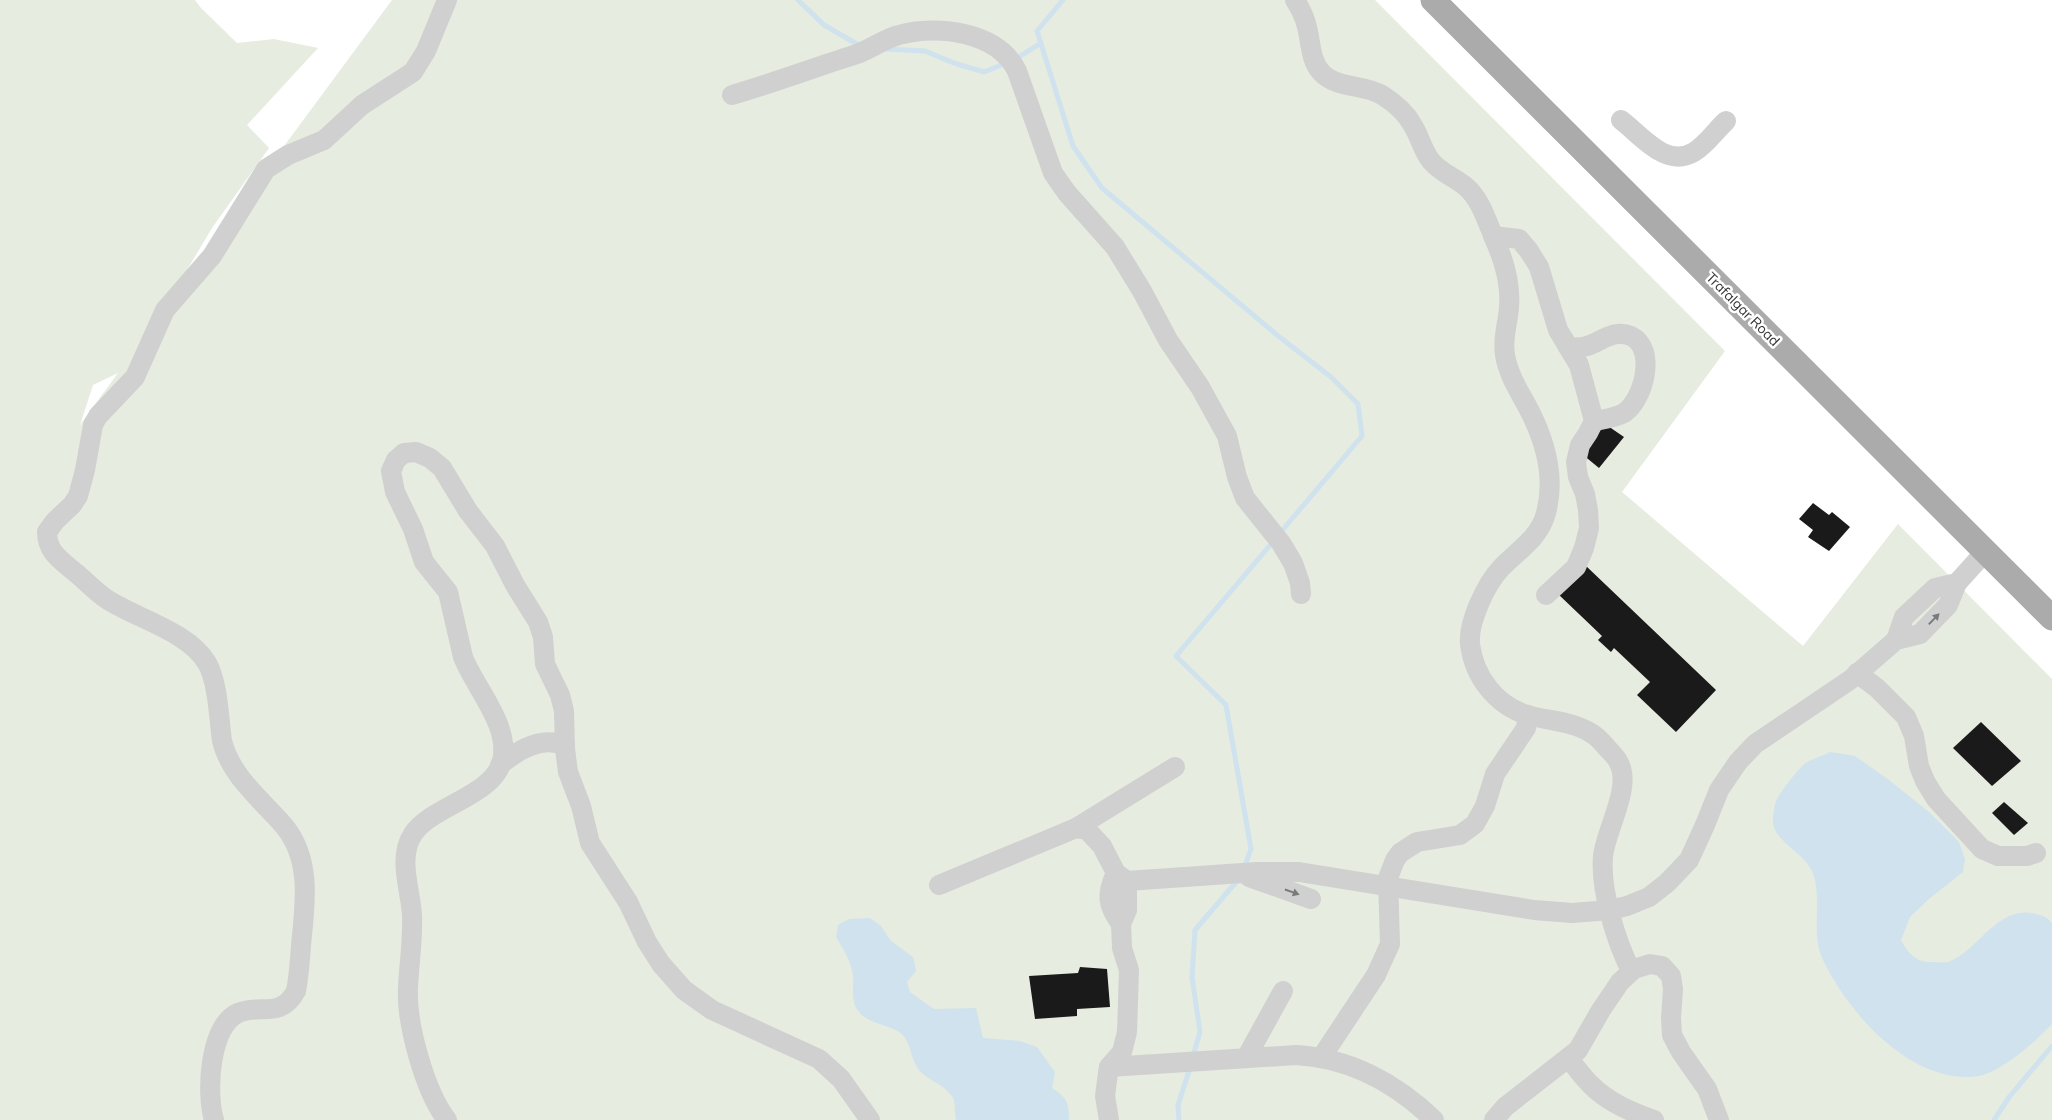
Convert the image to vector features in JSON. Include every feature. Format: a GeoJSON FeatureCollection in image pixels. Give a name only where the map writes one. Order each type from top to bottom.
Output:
{"type":"FeatureCollection","features":[{"type":"Feature","properties":{"kind":"main road","name":"Trafalgar Road"},"geometry":{"type":"LineString","coordinates":[[1433,0],[2052,618]]}},
{"type":"Feature","properties":{"kind":"lane"},"geometry":{"type":"LineString","coordinates":[[214,1120],[209,1100],[209,1085],[213,1058],[224,1025],[237,1014],[244,1011],[266,1011],[278,1008],[289,1000],[296,991],[305,886],[301,857],[296,842],[286,828],[233,769],[225,753],[213,679],[208,664],[202,655],[194,647],[171,633],[102,595],[52,553],[47,532],[55,520],[72,505],[78,496],[93,426],[98,416],[135,377],[165,310],[215,252],[264,170],[277,160],[324,140],[362,104],[413,72],[430,43],[447,0]]}},
{"type":"Feature","properties":{"kind":"lane"},"geometry":{"type":"LineString","coordinates":[[1294,0],[1307,26],[1314,60],[1322,74],[1329,79],[1376,92],[1404,114],[1414,126],[1429,158],[1442,172],[1470,192],[1493,236],[1509,280],[1509,310],[1504,335],[1506,358],[1513,380],[1531,414],[1545,447],[1549,467],[1550,490],[1546,514],[1536,536],[1499,570],[1488,586],[1474,617],[1470,644],[1478,671],[1489,691],[1528,715],[1564,723],[1593,734],[1619,763],[1622,771],[1622,788],[1607,836],[1603,857],[1604,882],[1620,948],[1631,972]]}},
{"type":"Feature","properties":{"kind":"lane"},"geometry":{"type":"LineString","coordinates":[[732,95],[858,54],[888,38],[911,32],[938,30],[962,34],[985,41],[1002,50],[1014,63],[1018,71],[1053,173],[1066,193],[1115,247],[1142,291],[1168,340],[1200,387],[1227,436],[1242,493],[1293,563],[1300,582],[1301,594]]}},
{"type":"Feature","properties":{"kind":"lane"},"geometry":{"type":"LineString","coordinates":[[1621,120],[1653,147],[1669,156],[1685,157],[1705,143],[1726,121]]}},
{"type":"Feature","properties":{"kind":"lane"},"geometry":{"type":"LineString","coordinates":[[1493,236],[1519,239],[1539,268],[1558,330],[1580,365],[1594,421]]}},
{"type":"Feature","properties":{"kind":"lane"},"geometry":{"type":"LineString","coordinates":[[1546,595],[1576,567],[1584,548],[1589,528],[1585,494],[1578,477],[1576,462],[1580,445],[1594,421],[1624,412],[1633,404],[1646,372],[1643,350],[1640,343],[1632,336],[1621,334],[1608,336],[1581,348],[1568,347]]}},
{"type":"Feature","properties":{"kind":"lane"},"geometry":{"type":"LineString","coordinates":[[447,1120],[431,1091],[409,1019],[407,989],[412,924],[406,867],[407,850],[416,830],[428,820],[481,787],[497,772],[502,761],[502,746],[498,725],[493,713],[467,667],[450,598],[445,587],[424,562],[413,529],[395,492],[391,471],[396,460],[404,453],[416,452],[430,458],[442,468],[468,510],[496,546],[515,585],[538,622],[545,664],[562,704],[568,772],[590,843],[628,902],[653,952],[669,974],[684,990],[712,1010],[819,1059],[841,1078],[870,1120]]}},
{"type":"Feature","properties":{"kind":"lane"},"geometry":{"type":"LineString","coordinates":[[1108,1120],[1105,1096],[1109,1067],[1122,1052],[1127,1032],[1128,970],[1122,948],[1121,924],[1112,912],[1109,889],[1122,877],[1299,872],[1534,910],[1572,913],[1610,910],[1627,906],[1650,897],[1667,883],[1689,860],[1719,790],[1738,762],[1755,744],[1857,673],[1896,640],[1920,634],[1948,605],[1957,583],[1985,552]]}},
{"type":"Feature","properties":{"kind":"lane"},"geometry":{"type":"LineString","coordinates":[[1857,673],[1877,688],[1906,717],[1914,736],[1925,782],[1936,799],[1982,848],[1998,856],[2027,856],[2036,854]]}},
{"type":"Feature","properties":{"kind":"lane"},"geometry":{"type":"LineString","coordinates":[[1321,1058],[1376,975],[1390,944],[1388,878],[1395,860],[1408,846],[1427,839],[1460,835],[1475,824],[1485,806],[1496,774],[1526,728],[1528,715]]}},
{"type":"Feature","properties":{"kind":"lane"},"geometry":{"type":"LineString","coordinates":[[500,765],[536,743],[549,741],[565,746]]}},
{"type":"Feature","properties":{"kind":"lane"},"geometry":{"type":"LineString","coordinates":[[939,885],[1076,828],[1174,767]]}},
{"type":"Feature","properties":{"kind":"lane"},"geometry":{"type":"LineString","coordinates":[[1076,828],[1087,830],[1102,846],[1122,877]]}},
{"type":"Feature","properties":{"kind":"lane"},"geometry":{"type":"LineString","coordinates":[[1240,874],[1311,899]]}},
{"type":"Feature","properties":{"kind":"lane"},"geometry":{"type":"LineString","coordinates":[[1494,1120],[1505,1107],[1569,1058],[1584,1042],[1601,1010],[1620,982],[1641,966],[1657,964],[1662,966],[1671,976],[1673,982],[1670,1018],[1672,1035],[1681,1052],[1707,1089],[1720,1120]]}},
{"type":"Feature","properties":{"kind":"lane"},"geometry":{"type":"LineString","coordinates":[[1246,1058],[1283,991]]}},
{"type":"Feature","properties":{"kind":"lane"},"geometry":{"type":"LineString","coordinates":[[1109,1067],[1296,1055],[1321,1058],[1363,1070],[1378,1077],[1414,1101],[1434,1120]]}},
{"type":"Feature","properties":{"kind":"lane"},"geometry":{"type":"LineString","coordinates":[[1569,1058],[1587,1082],[1597,1091],[1620,1106],[1654,1120]]}},
{"type":"Feature","properties":{"kind":"shaded area"},"geometry":{"type":"Polygon","coordinates":[[[0,0],[195,0],[237,43],[274,39],[318,48],[247,125],[269,148],[212,228],[163,310],[392,0],[1375,0],[1725,351],[1622,492],[1803,646],[1898,524],[2052,679],[2052,1120],[0,1120],[0,0]],[[118,373],[93,385],[80,425],[118,373]]]}},
{"type":"Feature","properties":{"kind":"water"},"geometry":{"type":"Polygon","coordinates":[[[1830,752],[1855,756],[1929,812],[1959,842],[1965,859],[1963,872],[1930,898],[1910,917],[1901,940],[1913,956],[1927,962],[1948,962],[1958,957],[1997,923],[2019,913],[2041,915],[2052,923],[2052,1024],[2028,1047],[1998,1068],[1979,1076],[1954,1076],[1931,1070],[1908,1058],[1887,1043],[1867,1024],[1835,983],[1820,952],[1814,876],[1804,860],[1778,835],[1774,828],[1773,818],[1776,801],[1794,775],[1806,763],[1830,752]]]}},
{"type":"Feature","properties":{"kind":"water"},"geometry":{"type":"Polygon","coordinates":[[[870,918],[881,926],[891,941],[913,957],[916,971],[907,982],[910,992],[934,1009],[976,1008],[983,1038],[1020,1041],[1037,1047],[1055,1072],[1052,1088],[1066,1101],[1069,1120],[956,1120],[953,1098],[950,1093],[918,1069],[902,1034],[868,1019],[856,1008],[853,999],[852,970],[836,937],[838,925],[849,919],[870,918]]]}},
{"type":"Feature","properties":{"kind":"building"},"geometry":{"type":"Polygon","coordinates":[[[1605,424],[1624,437],[1599,468],[1582,454],[1605,424]]]}},
{"type":"Feature","properties":{"kind":"building"},"geometry":{"type":"Polygon","coordinates":[[[1813,503],[1829,515],[1832,512],[1850,527],[1829,551],[1808,537],[1813,530],[1799,519],[1813,503]]]}},
{"type":"Feature","properties":{"kind":"building"},"geometry":{"type":"Polygon","coordinates":[[[1585,565],[1716,690],[1676,732],[1637,695],[1650,682],[1614,648],[1611,652],[1598,640],[1602,636],[1557,593],[1585,565]]]}},
{"type":"Feature","properties":{"kind":"building"},"geometry":{"type":"Polygon","coordinates":[[[1981,722],[2021,761],[1992,786],[1953,748],[1981,722]]]}},
{"type":"Feature","properties":{"kind":"building"},"geometry":{"type":"Polygon","coordinates":[[[2004,802],[2028,823],[2014,835],[1992,813],[2004,802]]]}},
{"type":"Feature","properties":{"kind":"building"},"geometry":{"type":"Polygon","coordinates":[[[1080,967],[1107,969],[1110,1007],[1077,1009],[1077,1016],[1035,1019],[1029,976],[1078,973],[1080,967]]]}},
{"type":"Feature","properties":{"kind":"waterway"},"geometry":{"type":"LineString","coordinates":[[798,0],[824,25],[862,47]]}},
{"type":"Feature","properties":{"kind":"waterway"},"geometry":{"type":"LineString","coordinates":[[1063,0],[1037,31],[1073,146],[1102,188],[1277,335],[1331,377],[1358,404],[1362,436],[1280,533]]}},
{"type":"Feature","properties":{"kind":"waterway"},"geometry":{"type":"LineString","coordinates":[[1014,60],[1041,43]]}},
{"type":"Feature","properties":{"kind":"waterway"},"geometry":{"type":"LineString","coordinates":[[885,49],[925,51],[954,63],[984,72],[1006,63]]}},
{"type":"Feature","properties":{"kind":"waterway"},"geometry":{"type":"LineString","coordinates":[[1244,868],[1251,849],[1226,705],[1176,656],[1271,544]]}},
{"type":"Feature","properties":{"kind":"waterway"},"geometry":{"type":"LineString","coordinates":[[1193,1056],[1200,1032],[1192,977],[1195,930],[1237,881]]}},
{"type":"Feature","properties":{"kind":"waterway"},"geometry":{"type":"LineString","coordinates":[[1994,1120],[2010,1096],[2052,1046]]}},
{"type":"Feature","properties":{"kind":"waterway"},"geometry":{"type":"LineString","coordinates":[[1179,1120],[1178,1105],[1189,1071]]}}]}
